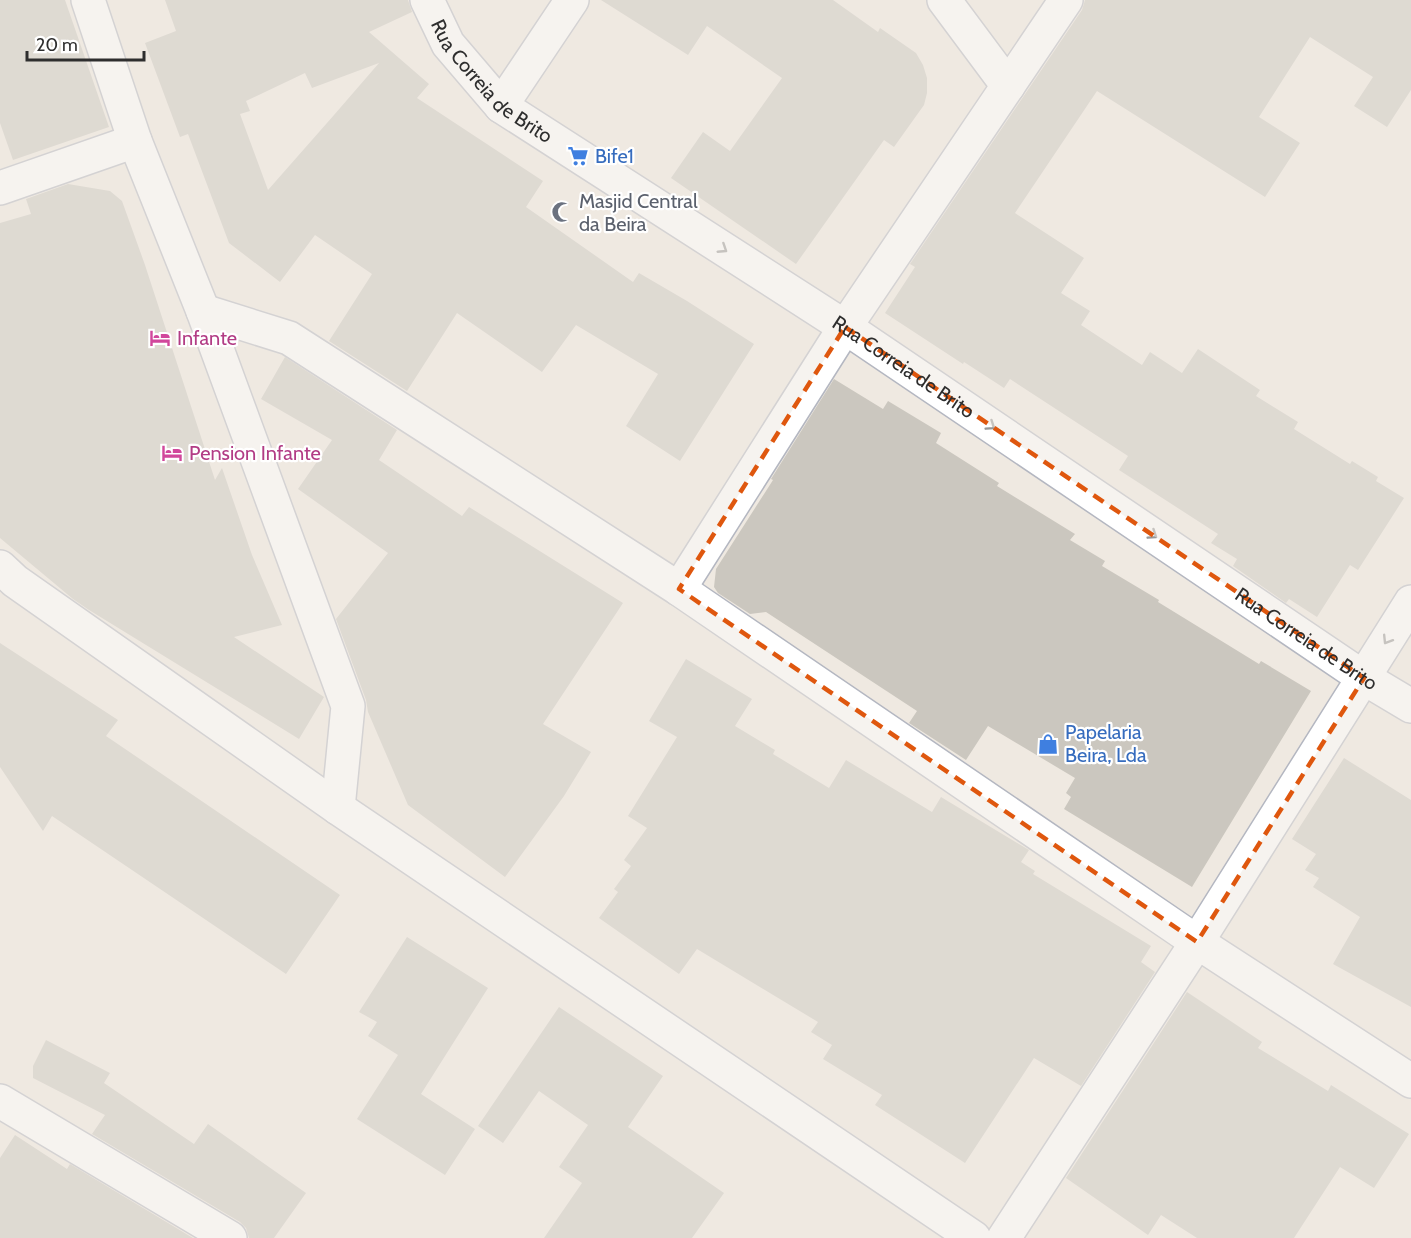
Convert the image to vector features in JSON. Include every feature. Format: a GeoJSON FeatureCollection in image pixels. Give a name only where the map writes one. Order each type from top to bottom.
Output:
{"type":"FeatureCollection","features":[{"type":"Feature","properties":{"kind":"street"},"geometry":{"type":"LineString","coordinates":[[88,0],[135,141],[203,311],[348,706],[338,808]]}},
{"type":"Feature","properties":{"kind":"street","name":"Rua Correia de Brito"},"geometry":{"type":"LineString","coordinates":[[427,0],[448,44],[501,106],[845,327],[1364,678],[1411,706]]}},
{"type":"Feature","properties":{"kind":"street"},"geometry":{"type":"LineString","coordinates":[[501,106],[572,0]]}},
{"type":"Feature","properties":{"kind":"street"},"geometry":{"type":"LineString","coordinates":[[944,0],[1008,86]]}},
{"type":"Feature","properties":{"kind":"street"},"geometry":{"type":"LineString","coordinates":[[679,589],[845,327],[1066,0]]}},
{"type":"Feature","properties":{"kind":"street"},"geometry":{"type":"LineString","coordinates":[[0,188],[135,141]]}},
{"type":"Feature","properties":{"kind":"street"},"geometry":{"type":"LineString","coordinates":[[203,311],[289,338],[679,589],[1197,942],[1411,1081]]}},
{"type":"Feature","properties":{"kind":"street"},"geometry":{"type":"LineString","coordinates":[[0,567],[15,581],[338,808],[974,1238]]}},
{"type":"Feature","properties":{"kind":"street"},"geometry":{"type":"LineString","coordinates":[[1004,1238],[1197,942],[1411,602]]}},
{"type":"Feature","properties":{"kind":"street"},"geometry":{"type":"LineString","coordinates":[[0,1101],[231,1238]]}},
{"type":"Feature","properties":{"kind":"highlighted area"},"geometry":{"type":"Polygon","coordinates":[[[845,327],[1364,678],[1197,942],[679,589],[845,327]]]}},
{"type":"Feature","properties":{"kind":"building"},"geometry":{"type":"Polygon","coordinates":[[[0,0],[65,0],[109,127],[13,160],[0,123],[0,0]]]}},
{"type":"Feature","properties":{"kind":"building"},"geometry":{"type":"Polygon","coordinates":[[[165,0],[408,0],[412,12],[369,32],[429,84],[417,98],[543,181],[526,207],[633,282],[639,273],[754,344],[680,461],[626,426],[658,374],[576,325],[542,372],[457,313],[407,391],[329,341],[372,274],[315,235],[280,282],[229,243],[188,134],[180,137],[145,43],[176,31],[165,0]],[[379,63],[312,88],[305,73],[246,101],[250,111],[240,114],[268,190],[379,63]]]}},
{"type":"Feature","properties":{"kind":"building"},"geometry":{"type":"Polygon","coordinates":[[[601,0],[833,0],[878,32],[880,28],[916,53],[927,78],[924,105],[894,147],[884,140],[796,264],[671,178],[703,132],[730,151],[782,78],[707,26],[688,55],[601,0]]]}},
{"type":"Feature","properties":{"kind":"building"},"geometry":{"type":"Polygon","coordinates":[[[1085,0],[1411,0],[1411,90],[1387,127],[1354,106],[1373,77],[1310,37],[1259,117],[1300,143],[1265,197],[1097,91],[1015,213],[1084,258],[1061,293],[1090,311],[1081,325],[1142,365],[1150,352],[1182,373],[1198,349],[1260,390],[1256,396],[1298,422],[1294,429],[1350,464],[1352,461],[1378,477],[1376,481],[1404,498],[1358,570],[1350,565],[1317,617],[1289,599],[1286,603],[1233,566],[1237,559],[1211,543],[1218,534],[1119,470],[1128,456],[1010,379],[1004,388],[885,313],[915,267],[910,264],[1082,10],[1085,0]]]}},
{"type":"Feature","properties":{"kind":"building"},"geometry":{"type":"Polygon","coordinates":[[[68,184],[110,191],[122,201],[215,480],[222,468],[252,555],[282,625],[234,637],[324,697],[299,739],[89,610],[0,538],[0,223],[31,214],[26,199],[68,184]]]}},
{"type":"Feature","properties":{"kind":"building"},"geometry":{"type":"Polygon","coordinates":[[[285,357],[397,430],[379,460],[462,516],[469,507],[623,603],[543,724],[591,752],[564,796],[505,877],[408,805],[368,712],[366,700],[336,619],[388,553],[298,489],[332,440],[261,399],[285,357]]]}},
{"type":"Feature","properties":{"kind":"building"},"geometry":{"type":"Polygon","coordinates":[[[834,379],[883,409],[888,401],[941,433],[936,443],[999,483],[997,486],[1075,534],[1070,540],[1105,561],[1102,566],[1259,664],[1261,661],[1311,691],[1192,887],[1064,809],[1071,797],[1066,793],[1075,778],[988,726],[966,760],[909,723],[917,711],[766,612],[750,614],[718,593],[714,587],[716,569],[834,379]]]}},
{"type":"Feature","properties":{"kind":"building"},"geometry":{"type":"Polygon","coordinates":[[[0,643],[118,720],[106,736],[340,895],[286,974],[52,816],[43,831],[0,767],[0,643]]]}},
{"type":"Feature","properties":{"kind":"building"},"geometry":{"type":"Polygon","coordinates":[[[686,659],[752,699],[735,726],[775,750],[773,754],[829,788],[846,760],[932,812],[941,797],[1029,850],[1021,862],[1035,871],[1033,874],[1151,946],[1141,962],[1155,972],[1081,1086],[1034,1058],[965,1163],[875,1105],[882,1095],[823,1059],[832,1045],[811,1032],[818,1022],[697,949],[679,974],[599,918],[618,892],[614,889],[631,866],[624,860],[647,828],[628,816],[677,737],[649,721],[686,659]]]}},
{"type":"Feature","properties":{"kind":"building"},"geometry":{"type":"Polygon","coordinates":[[[1344,758],[1411,800],[1411,1007],[1333,964],[1360,917],[1313,887],[1319,878],[1305,870],[1316,854],[1292,839],[1344,758]]]}},
{"type":"Feature","properties":{"kind":"building"},"geometry":{"type":"Polygon","coordinates":[[[407,937],[488,988],[421,1094],[475,1129],[445,1175],[357,1119],[398,1055],[368,1036],[377,1022],[359,1012],[407,937]]]}},
{"type":"Feature","properties":{"kind":"building"},"geometry":{"type":"Polygon","coordinates":[[[1187,992],[1262,1042],[1258,1048],[1328,1091],[1331,1085],[1409,1134],[1374,1188],[1340,1167],[1294,1238],[1197,1238],[1161,1215],[1148,1235],[1066,1178],[1187,992]]]}},
{"type":"Feature","properties":{"kind":"building"},"geometry":{"type":"Polygon","coordinates":[[[559,1007],[663,1076],[628,1127],[724,1193],[692,1238],[544,1238],[582,1183],[559,1167],[588,1125],[539,1091],[503,1143],[478,1126],[559,1007]]]}},
{"type":"Feature","properties":{"kind":"building"},"geometry":{"type":"Polygon","coordinates":[[[46,1040],[110,1073],[104,1083],[194,1144],[208,1124],[306,1193],[274,1238],[249,1238],[246,1228],[240,1222],[92,1134],[105,1115],[33,1078],[33,1066],[46,1040]]]}},
{"type":"Feature","properties":{"kind":"building"},"geometry":{"type":"Polygon","coordinates":[[[15,1135],[67,1169],[70,1164],[193,1238],[0,1238],[0,1158],[15,1135]]]}},
{"type":"Feature","properties":{"kind":"place","name":"Bife1"},"geometry":{"type":"Point","coordinates":[578,156]}},
{"type":"Feature","properties":{"kind":"place","name":"Masjid Central da Beira"},"geometry":{"type":"Point","coordinates":[562,212]}},
{"type":"Feature","properties":{"kind":"place","name":"Infante"},"geometry":{"type":"Point","coordinates":[160,338]}},
{"type":"Feature","properties":{"kind":"place","name":"Pension Infante"},"geometry":{"type":"Point","coordinates":[172,453]}},
{"type":"Feature","properties":{"kind":"place","name":"Papelaria Beira, Lda"},"geometry":{"type":"Point","coordinates":[1048,744]}}]}
